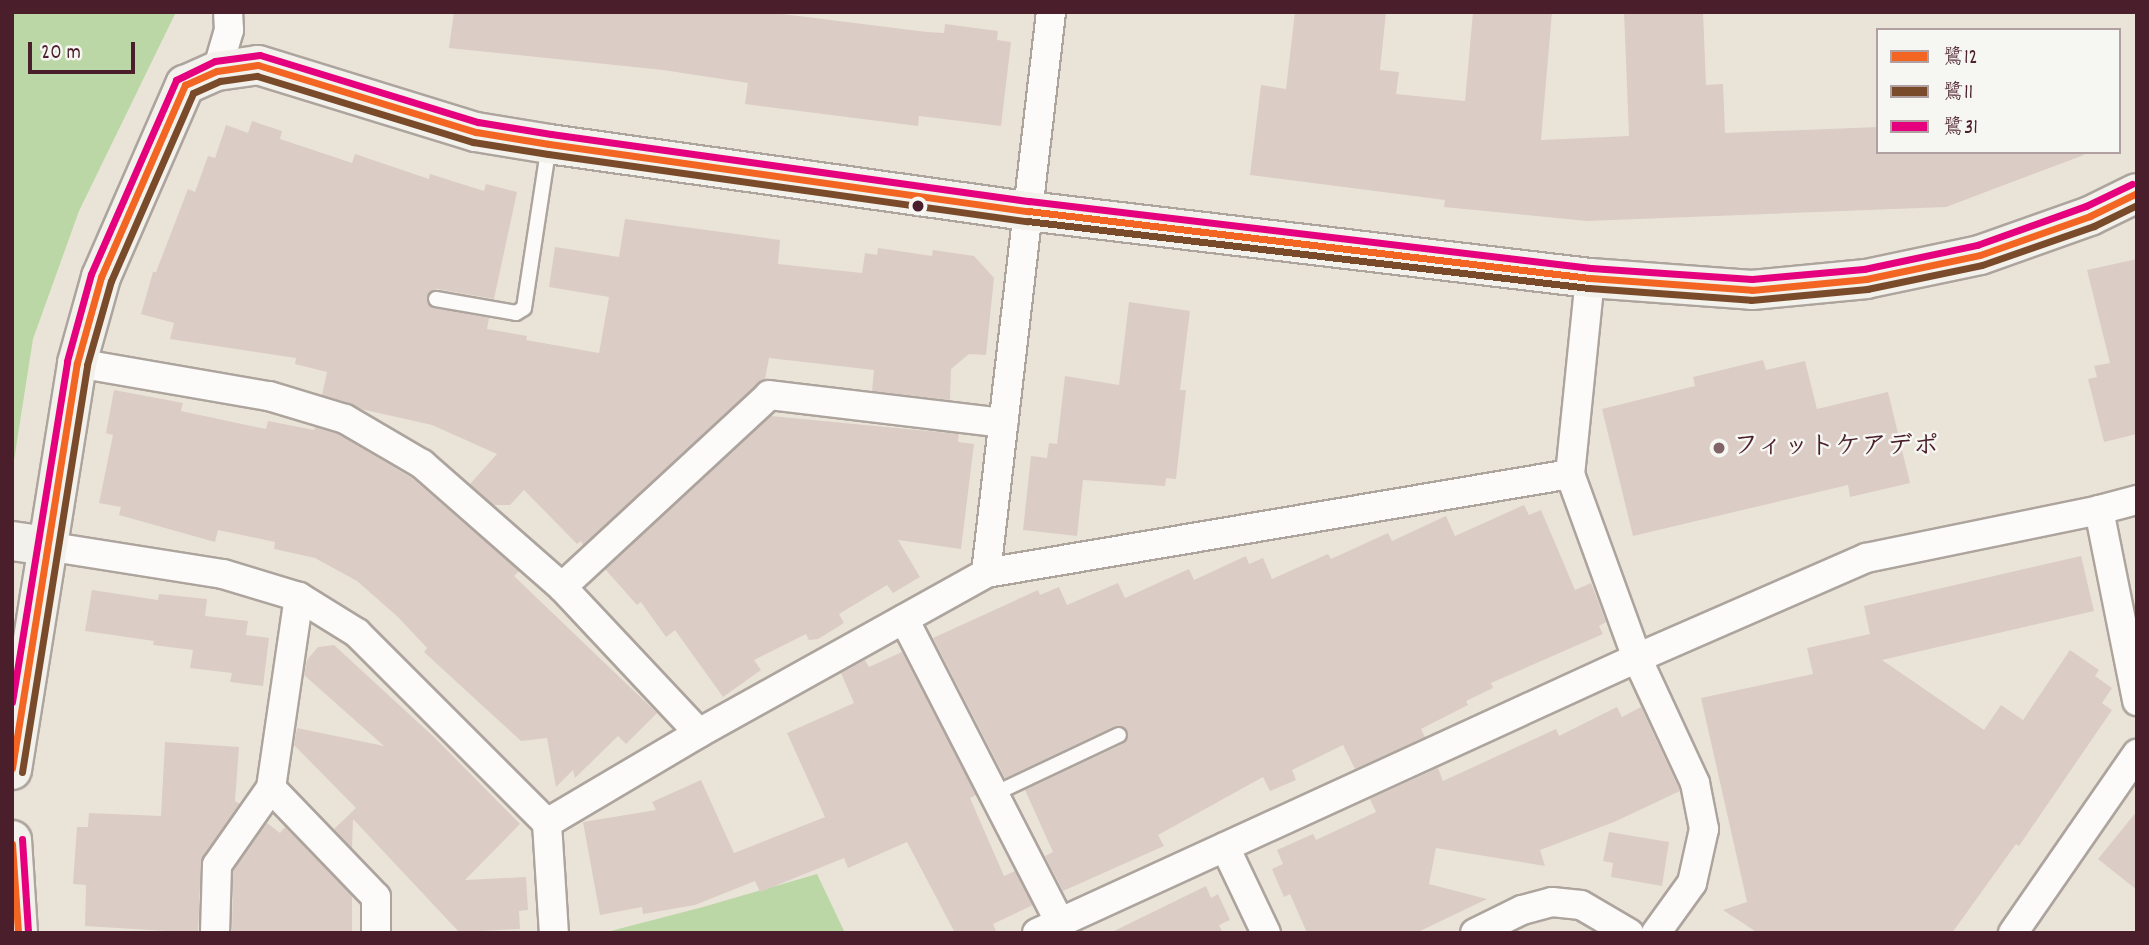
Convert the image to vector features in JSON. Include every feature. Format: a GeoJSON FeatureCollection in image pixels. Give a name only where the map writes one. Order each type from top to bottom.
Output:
{"type":"FeatureCollection","features":[{"type":"Feature","properties":{"kind":"street"},"geometry":{"type":"LineString","coordinates":[[217,71],[229,30],[228,12]]}},
{"type":"Feature","properties":{"kind":"street"},"geometry":{"type":"LineString","coordinates":[[986,573],[1051,12]]}},
{"type":"Feature","properties":{"kind":"street"},"geometry":{"type":"LineString","coordinates":[[12,770],[29,544],[101,277],[185,85],[217,71],[258,65],[476,132],[549,144],[1028,212],[1590,278],[1752,290],[1866,279],[1980,255],[2090,216],[2137,193]]}},
{"type":"Feature","properties":{"kind":"street"},"geometry":{"type":"LineString","coordinates":[[1590,278],[1570,474],[1637,658],[1695,783],[1704,829],[1692,883],[1656,933]]}},
{"type":"Feature","properties":{"kind":"street"},"geometry":{"type":"LineString","coordinates":[[77,363],[269,396],[345,419],[422,464],[562,587],[699,733]]}},
{"type":"Feature","properties":{"kind":"street"},"geometry":{"type":"LineString","coordinates":[[562,587],[769,395],[1003,423]]}},
{"type":"Feature","properties":{"kind":"street"},"geometry":{"type":"LineString","coordinates":[[547,823],[699,733],[986,573],[1570,474]]}},
{"type":"Feature","properties":{"kind":"street"},"geometry":{"type":"LineString","coordinates":[[904,619],[994,794],[1048,928],[1637,658],[1866,558],[2137,500]]}},
{"type":"Feature","properties":{"kind":"street"},"geometry":{"type":"LineString","coordinates":[[2099,510],[2137,701]]}},
{"type":"Feature","properties":{"kind":"street"},"geometry":{"type":"LineString","coordinates":[[29,544],[223,574],[299,597],[357,633],[547,823],[554,933]]}},
{"type":"Feature","properties":{"kind":"street"},"geometry":{"type":"LineString","coordinates":[[215,933],[217,865],[271,788],[299,597]]}},
{"type":"Feature","properties":{"kind":"street"},"geometry":{"type":"LineString","coordinates":[[2013,933],[2137,754]]}},
{"type":"Feature","properties":{"kind":"street"},"geometry":{"type":"LineString","coordinates":[[271,788],[376,897],[376,933]]}},
{"type":"Feature","properties":{"kind":"street"},"geometry":{"type":"LineString","coordinates":[[12,840],[18,933]]}},
{"type":"Feature","properties":{"kind":"street"},"geometry":{"type":"LineString","coordinates":[[1225,846],[1266,933]]}},
{"type":"Feature","properties":{"kind":"street"},"geometry":{"type":"LineString","coordinates":[[1475,933],[1522,910],[1552,902],[1581,905],[1629,933]]}},
{"type":"Feature","properties":{"kind":"lane"},"geometry":{"type":"LineString","coordinates":[[436,299],[516,313],[524,308],[549,144]]}},
{"type":"Feature","properties":{"kind":"lane"},"geometry":{"type":"LineString","coordinates":[[994,794],[1119,734]]}},
{"type":"Feature","properties":{"kind":"green space"},"geometry":{"type":"Polygon","coordinates":[[[12,12],[176,12],[79,211],[33,339],[12,473],[12,12]]]}},
{"type":"Feature","properties":{"kind":"green space"},"geometry":{"type":"Polygon","coordinates":[[[817,874],[845,933],[603,933],[703,907],[817,874]]]}},
{"type":"Feature","properties":{"kind":"building"},"geometry":{"type":"Polygon","coordinates":[[[454,12],[766,12],[927,32],[944,33],[945,24],[998,31],[997,40],[1011,42],[1001,126],[919,116],[918,126],[745,104],[748,83],[663,70],[449,48],[454,12]]]}},
{"type":"Feature","properties":{"kind":"building"},"geometry":{"type":"Polygon","coordinates":[[[1295,12],[1386,12],[1380,70],[1399,72],[1396,94],[1465,101],[1473,12],[1552,12],[1541,140],[1629,136],[1624,12],[1703,12],[1706,85],[1723,84],[1725,133],[1876,127],[1876,154],[2084,155],[1946,207],[1587,221],[1444,207],[1445,200],[1250,175],[1261,85],[1286,89],[1295,12]]]}},
{"type":"Feature","properties":{"kind":"building"},"geometry":{"type":"Polygon","coordinates":[[[252,121],[282,131],[280,139],[352,163],[355,154],[429,179],[430,174],[484,191],[486,184],[517,192],[494,299],[437,289],[427,297],[427,303],[434,308],[489,318],[487,329],[527,336],[526,340],[599,353],[609,297],[549,287],[555,247],[619,257],[625,219],[780,240],[778,264],[862,273],[865,253],[877,255],[878,248],[932,256],[933,250],[974,256],[994,278],[986,355],[969,354],[951,369],[950,400],[872,391],[874,370],[769,358],[765,379],[583,545],[581,541],[577,544],[524,490],[510,505],[493,505],[470,484],[497,454],[432,425],[361,409],[322,395],[327,372],[295,364],[296,358],[170,339],[174,323],[141,314],[153,272],[156,272],[188,189],[195,192],[208,156],[215,158],[226,125],[248,133],[252,121]]]}},
{"type":"Feature","properties":{"kind":"building"},"geometry":{"type":"Polygon","coordinates":[[[2137,259],[2137,434],[2104,442],[2088,379],[2097,377],[2094,366],[2110,363],[2087,270],[2137,259]]]}},
{"type":"Feature","properties":{"kind":"building"},"geometry":{"type":"Polygon","coordinates":[[[1129,302],[1190,311],[1180,390],[1186,390],[1176,479],[1166,478],[1165,486],[1083,480],[1077,536],[1023,530],[1031,456],[1047,458],[1049,443],[1057,444],[1065,376],[1119,385],[1129,302]]]}},
{"type":"Feature","properties":{"kind":"building","name":"フィットケアデポ"},"geometry":{"type":"Polygon","coordinates":[[[1763,360],[1766,370],[1805,361],[1817,409],[1888,392],[1910,483],[1850,497],[1848,485],[1633,536],[1602,409],[1695,386],[1693,377],[1763,360]]]}},
{"type":"Feature","properties":{"kind":"building"},"geometry":{"type":"Polygon","coordinates":[[[114,390],[183,403],[181,411],[266,429],[268,421],[314,430],[315,427],[338,434],[412,478],[519,571],[514,576],[657,713],[626,744],[618,736],[575,778],[573,770],[556,787],[547,738],[521,741],[424,652],[427,648],[398,617],[357,581],[315,558],[274,549],[275,542],[218,530],[215,542],[119,515],[121,507],[99,503],[113,435],[106,433],[114,390]]]}},
{"type":"Feature","properties":{"kind":"building"},"geometry":{"type":"Polygon","coordinates":[[[771,416],[959,434],[958,442],[974,444],[961,549],[898,540],[920,577],[893,593],[887,585],[839,614],[844,623],[818,639],[809,640],[806,634],[754,660],[761,670],[723,697],[675,630],[666,637],[641,602],[637,605],[605,569],[771,416]]]}},
{"type":"Feature","properties":{"kind":"building"},"geometry":{"type":"Polygon","coordinates":[[[1524,505],[1529,515],[1541,510],[1575,590],[1591,583],[1606,622],[1599,626],[1603,634],[1491,683],[1493,688],[1466,701],[1468,705],[1421,729],[1425,737],[1355,769],[1343,745],[1292,770],[1296,780],[1270,791],[1263,777],[1158,835],[1164,846],[1063,891],[1045,856],[1053,852],[1025,790],[1123,744],[1128,736],[1127,730],[1115,726],[1005,778],[933,638],[1038,590],[1040,595],[1059,587],[1067,605],[1118,583],[1125,598],[1189,569],[1194,580],[1246,556],[1249,564],[1263,558],[1272,579],[1328,554],[1331,559],[1388,533],[1392,541],[1446,516],[1455,536],[1524,505]]]}},
{"type":"Feature","properties":{"kind":"building"},"geometry":{"type":"Polygon","coordinates":[[[2081,556],[2094,611],[1882,660],[1984,730],[2001,705],[2023,720],[2070,650],[2099,670],[2095,676],[2112,688],[2102,703],[2112,710],[2019,846],[2016,844],[1952,933],[1758,933],[1723,910],[1747,902],[1701,698],[1813,674],[1807,648],[1870,634],[1864,606],[2081,556]]]}},
{"type":"Feature","properties":{"kind":"building"},"geometry":{"type":"Polygon","coordinates":[[[92,590],[158,600],[159,594],[207,599],[205,616],[248,621],[246,635],[269,638],[263,686],[230,682],[232,673],[190,668],[193,650],[153,645],[154,641],[85,631],[92,590]]]}},
{"type":"Feature","properties":{"kind":"building"},"geometry":{"type":"Polygon","coordinates":[[[334,645],[435,738],[520,824],[465,880],[526,877],[528,910],[519,911],[520,929],[459,932],[353,819],[352,849],[334,829],[356,808],[294,745],[297,728],[384,746],[304,675],[307,660],[318,647],[334,645]]]}},
{"type":"Feature","properties":{"kind":"building"},"geometry":{"type":"Polygon","coordinates":[[[902,652],[976,795],[970,798],[1004,876],[1015,871],[1033,905],[993,924],[997,933],[955,933],[907,842],[848,868],[844,858],[760,892],[755,881],[695,905],[643,914],[642,907],[600,915],[583,822],[656,810],[652,802],[701,780],[734,853],[825,817],[787,733],[854,703],[841,673],[865,660],[869,667],[902,652]]]}},
{"type":"Feature","properties":{"kind":"building"},"geometry":{"type":"Polygon","coordinates":[[[1617,707],[1622,717],[1641,707],[1680,791],[1614,822],[1540,850],[1545,866],[1436,848],[1429,884],[1487,899],[1416,933],[1307,933],[1290,894],[1284,897],[1272,869],[1283,864],[1277,850],[1313,834],[1316,840],[1376,812],[1370,799],[1438,768],[1443,781],[1556,729],[1559,736],[1617,707]]]}},
{"type":"Feature","properties":{"kind":"building"},"geometry":{"type":"Polygon","coordinates":[[[165,742],[239,747],[235,801],[240,804],[201,864],[198,933],[85,926],[86,885],[73,884],[77,827],[88,827],[89,813],[161,816],[165,742]]]}},
{"type":"Feature","properties":{"kind":"building"},"geometry":{"type":"Polygon","coordinates":[[[2137,811],[2137,890],[2098,859],[2137,811]]]}},
{"type":"Feature","properties":{"kind":"building"},"geometry":{"type":"Polygon","coordinates":[[[267,823],[280,833],[285,827],[352,896],[352,933],[232,933],[233,870],[267,823]]]}},
{"type":"Feature","properties":{"kind":"building"},"geometry":{"type":"Polygon","coordinates":[[[1609,832],[1669,842],[1662,886],[1611,877],[1613,863],[1603,861],[1609,832]]]}},
{"type":"Feature","properties":{"kind":"building"},"geometry":{"type":"Polygon","coordinates":[[[1206,886],[1211,898],[1218,894],[1230,920],[1219,925],[1223,933],[1110,933],[1206,886]]]}},
{"type":"Feature","properties":{"kind":"transit line","name":"鷺31"},"geometry":{"type":"LineString","coordinates":[[12,702],[67,361],[91,274],[176,80],[215,61],[260,55],[478,122],[551,134],[1029,201],[1591,268],[1752,279],[1864,269],[1977,245],[2086,206],[2132,184]]}},
{"type":"Feature","properties":{"kind":"transit line","name":"鷺12"},"geometry":{"type":"LineString","coordinates":[[12,768],[77,363],[101,277],[185,85],[217,71],[258,65],[476,132],[549,144],[1028,211],[1590,278],[1752,290],[1866,279],[1980,255],[2090,216],[2137,193]]}},
{"type":"Feature","properties":{"kind":"transit line","name":"鷺11"},"geometry":{"type":"LineString","coordinates":[[22,772],[87,365],[111,281],[193,93],[220,81],[257,76],[473,142],[548,154],[1027,221],[1589,288],[1751,300],[1867,289],[1982,265],[2094,226],[2137,205]]}},
{"type":"Feature","properties":{"kind":"transit line","name":"鷺31"},"geometry":{"type":"LineString","coordinates":[[22,839],[28,932]]}},
{"type":"Feature","properties":{"kind":"transit line","name":"鷺12"},"geometry":{"type":"LineString","coordinates":[[12,844],[18,933]]}},
{"type":"Feature","properties":{"kind":"place","name":"フィットケアデポ"},"geometry":{"type":"Point","coordinates":[1719,448]}}]}
